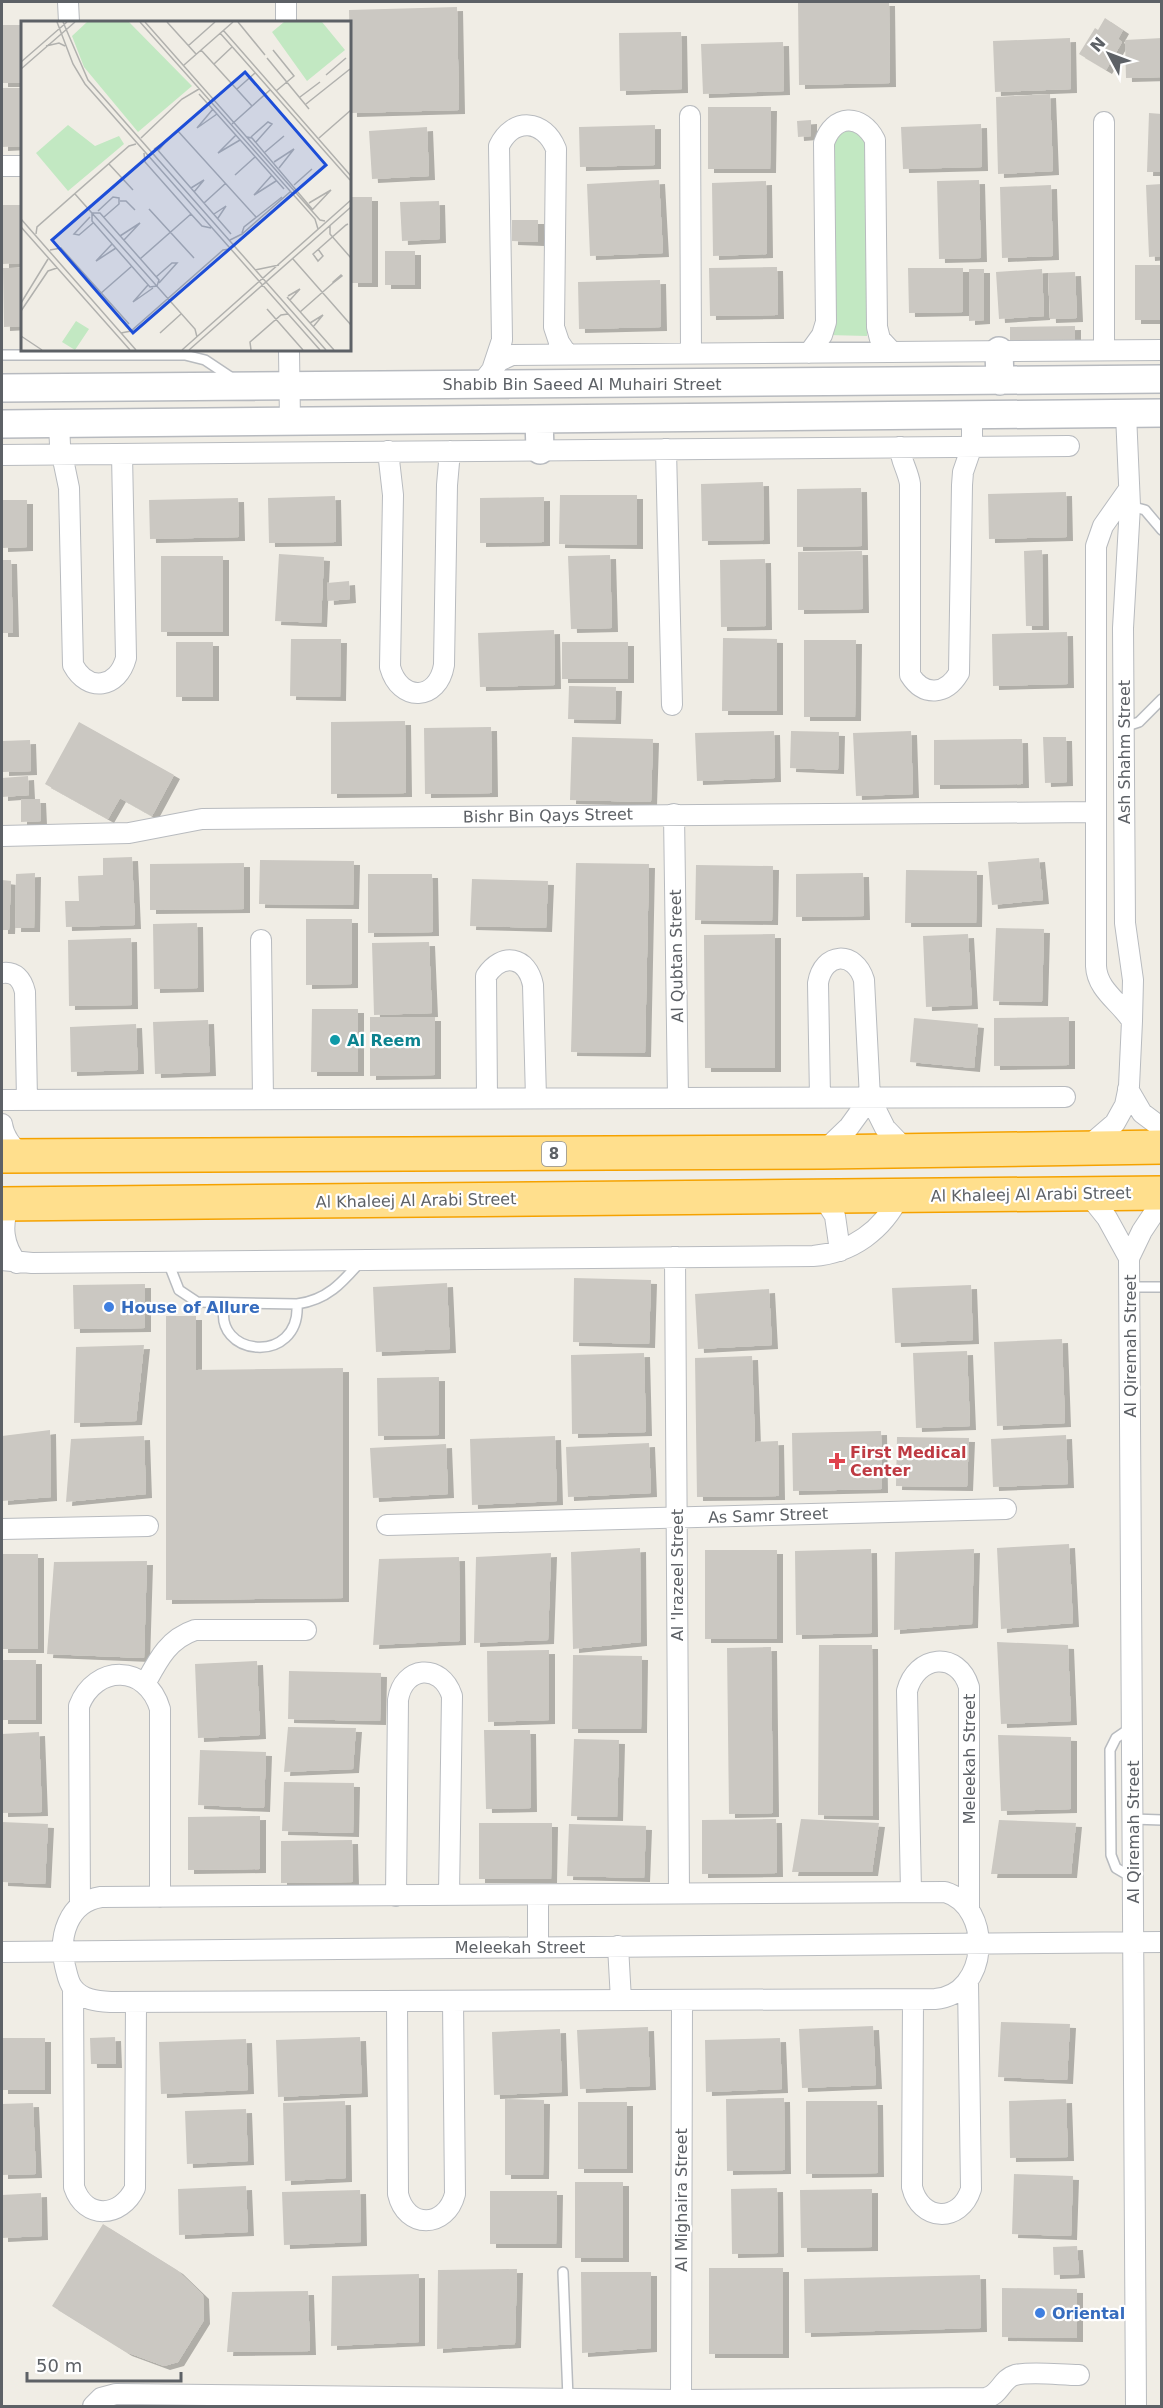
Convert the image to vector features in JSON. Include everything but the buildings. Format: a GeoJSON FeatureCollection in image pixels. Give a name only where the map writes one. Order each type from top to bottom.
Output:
{"type":"FeatureCollection","features":[{"type":"Feature","properties":{"kind":"highway","name":"8"},"geometry":{"type":"LineString","coordinates":[[12,1156],[1161,1148]]}},
{"type":"Feature","properties":{"kind":"highway","name":"Al Khaleej Al Arabi Street"},"geometry":{"type":"LineString","coordinates":[[5,1204],[1161,1193]]}},
{"type":"Feature","properties":{"kind":"street"},"geometry":{"type":"LineString","coordinates":[[68,2],[69,21]]}},
{"type":"Feature","properties":{"kind":"street"},"geometry":{"type":"LineString","coordinates":[[286,2],[286,21]]}},
{"type":"Feature","properties":{"kind":"street","name":"Shabib Bin Saeed Al Muhairi Street"},"geometry":{"type":"LineString","coordinates":[[690,116],[691,354]]}},
{"type":"Feature","properties":{"kind":"street"},"geometry":{"type":"LineString","coordinates":[[809,352],[822,335],[826,322],[824,143],[828,132],[837,124],[848,120],[860,123],[869,130],[875,140],[877,327],[880,339],[892,352]]}},
{"type":"Feature","properties":{"kind":"street"},"geometry":{"type":"LineString","coordinates":[[1104,122],[1104,350]]}},
{"type":"Feature","properties":{"kind":"street","name":"Shabib Bin Saeed Al Muhairi Street"},"geometry":{"type":"LineString","coordinates":[[487,376],[502,340],[499,146],[504,136],[523,125],[534,126],[544,131],[552,139],[555,149],[554,327],[559,342],[567,354]]}},
{"type":"Feature","properties":{"kind":"street"},"geometry":{"type":"LineString","coordinates":[[2,166],[21,166]]}},
{"type":"Feature","properties":{"kind":"street"},"geometry":{"type":"LineString","coordinates":[[487,376],[499,361],[512,355],[1161,350]]}},
{"type":"Feature","properties":{"kind":"street"},"geometry":{"type":"LineString","coordinates":[[289,351],[290,422]]}},
{"type":"Feature","properties":{"kind":"street"},"geometry":{"type":"LineString","coordinates":[[999,351],[1000,381]]}},
{"type":"Feature","properties":{"kind":"street","name":"Shabib Bin Saeed Al Muhairi Street"},"geometry":{"type":"LineString","coordinates":[[2,388],[290,386],[487,376],[922,381],[1161,380]]}},
{"type":"Feature","properties":{"kind":"street"},"geometry":{"type":"LineString","coordinates":[[922,381],[924,416]]}},
{"type":"Feature","properties":{"kind":"street","name":"Shabib Bin Saeed Al Muhairi Street"},"geometry":{"type":"LineString","coordinates":[[2,424],[1161,413]]}},
{"type":"Feature","properties":{"kind":"street","name":"Ash Shahm Street"},"geometry":{"type":"LineString","coordinates":[[1085,1148],[1115,1123],[1125,1105],[1132,1021],[1133,980],[1125,923],[1123,618],[1130,497],[1126,414]]}},
{"type":"Feature","properties":{"kind":"street"},"geometry":{"type":"LineString","coordinates":[[900,447],[902,461],[909,476],[910,675],[916,684],[925,690],[935,692],[945,689],[954,682],[959,673],[962,485],[963,472],[972,446],[972,416]]}},
{"type":"Feature","properties":{"kind":"street"},"geometry":{"type":"LineString","coordinates":[[539,420],[540,450]]}},
{"type":"Feature","properties":{"kind":"street"},"geometry":{"type":"LineString","coordinates":[[59,424],[61,454],[69,488],[73,665],[78,674],[87,681],[97,684],[117,677],[124,668],[126,658],[122,453]]}},
{"type":"Feature","properties":{"kind":"street"},"geometry":{"type":"LineString","coordinates":[[2,455],[1069,446]]}},
{"type":"Feature","properties":{"kind":"street"},"geometry":{"type":"LineString","coordinates":[[666,449],[672,705]]}},
{"type":"Feature","properties":{"kind":"street"},"geometry":{"type":"LineString","coordinates":[[388,451],[393,495],[390,668],[393,680],[401,688],[412,693],[424,693],[435,687],[442,677],[444,665],[447,478],[450,451]]}},
{"type":"Feature","properties":{"kind":"street"},"geometry":{"type":"LineString","coordinates":[[1130,497],[1107,521],[1100,532],[1096,546],[1096,966],[1098,980],[1132,1021]]}},
{"type":"Feature","properties":{"kind":"street"},"geometry":{"type":"LineString","coordinates":[[1107,521],[1120,520],[1129,528]]}},
{"type":"Feature","properties":{"kind":"street","name":"Bishr Bin Qays Street"},"geometry":{"type":"LineString","coordinates":[[2,836],[129,833],[202,819],[1096,812]]}},
{"type":"Feature","properties":{"kind":"street","name":"Al Qubtan Street"},"geometry":{"type":"LineString","coordinates":[[674,814],[678,1098]]}},
{"type":"Feature","properties":{"kind":"street"},"geometry":{"type":"LineString","coordinates":[[261,940],[263,1099]]}},
{"type":"Feature","properties":{"kind":"street"},"geometry":{"type":"LineString","coordinates":[[820,1097],[819,973],[826,964],[845,959],[854,963],[861,970],[864,980],[870,1098],[885,1128],[907,1151]]}},
{"type":"Feature","properties":{"kind":"street"},"geometry":{"type":"LineString","coordinates":[[487,1098],[486,976],[493,966],[502,961],[513,960],[524,965],[531,974],[533,985],[536,1098]]}},
{"type":"Feature","properties":{"kind":"street"},"geometry":{"type":"LineString","coordinates":[[2,973],[17,975],[23,982],[25,992],[27,1100]]}},
{"type":"Feature","properties":{"kind":"street"},"geometry":{"type":"LineString","coordinates":[[1098,980],[1118,988],[1133,980]]}},
{"type":"Feature","properties":{"kind":"street"},"geometry":{"type":"LineString","coordinates":[[1128,1089],[1142,1113],[1161,1128]]}},
{"type":"Feature","properties":{"kind":"street"},"geometry":{"type":"LineString","coordinates":[[2,1102],[27,1100],[1065,1097]]}},
{"type":"Feature","properties":{"kind":"street"},"geometry":{"type":"LineString","coordinates":[[822,1152],[849,1127],[870,1098]]}},
{"type":"Feature","properties":{"kind":"street"},"geometry":{"type":"LineString","coordinates":[[2,1124],[3,1131],[11,1145],[12,1156]]}},
{"type":"Feature","properties":{"kind":"street","name":"Al Qiremah Street"},"geometry":{"type":"LineString","coordinates":[[1086,1193],[1107,1218],[1130,1258]]}},
{"type":"Feature","properties":{"kind":"street"},"geometry":{"type":"LineString","coordinates":[[9,1262],[813,1256],[840,1251],[861,1240],[880,1226],[900,1195]]}},
{"type":"Feature","properties":{"kind":"street"},"geometry":{"type":"LineString","coordinates":[[823,1197],[835,1216],[840,1251]]}},
{"type":"Feature","properties":{"kind":"street","name":"Al Qiremah Street"},"geometry":{"type":"LineString","coordinates":[[1136,2406],[1130,1258],[1142,1231],[1161,1201]]}},
{"type":"Feature","properties":{"kind":"street","name":"Al Khaleej Al Arabi Street"},"geometry":{"type":"LineString","coordinates":[[5,1204],[4,1235],[11,1255],[9,1262]]}},
{"type":"Feature","properties":{"kind":"street","name":"Al 'Irazeel Street"},"geometry":{"type":"LineString","coordinates":[[675,1257],[679,1893]]}},
{"type":"Feature","properties":{"kind":"street","name":"As Samr Street"},"geometry":{"type":"LineString","coordinates":[[387,1525],[1006,1509]]}},
{"type":"Feature","properties":{"kind":"street"},"geometry":{"type":"LineString","coordinates":[[2,1529],[148,1526]]}},
{"type":"Feature","properties":{"kind":"street"},"geometry":{"type":"LineString","coordinates":[[145,1684],[164,1651],[183,1634],[195,1630],[306,1630]]}},
{"type":"Feature","properties":{"kind":"street","name":"Meleekah Street"},"geometry":{"type":"LineString","coordinates":[[911,1892],[907,1691],[909,1681],[922,1666],[941,1661],[956,1666],[967,1679],[969,1687],[969,1908],[980,1943]]}},
{"type":"Feature","properties":{"kind":"street"},"geometry":{"type":"LineString","coordinates":[[396,1896],[398,1700],[402,1685],[407,1679],[422,1673],[438,1676],[445,1681],[452,1696],[449,1895]]}},
{"type":"Feature","properties":{"kind":"street"},"geometry":{"type":"LineString","coordinates":[[80,1905],[79,1706],[89,1688],[106,1677],[127,1676],[145,1684],[157,1700],[161,1719],[160,1897]]}},
{"type":"Feature","properties":{"kind":"street"},"geometry":{"type":"LineString","coordinates":[[136,2002],[135,2188],[120,2207],[112,2210],[96,2210],[81,2202],[74,2187],[73,1988],[61,1951],[70,1917],[80,1905],[93,1899],[945,1892],[954,1895],[969,1908]]}},
{"type":"Feature","properties":{"kind":"street"},"geometry":{"type":"LineString","coordinates":[[538,1895],[538,1947]]}},
{"type":"Feature","properties":{"kind":"street","name":"Meleekah Street"},"geometry":{"type":"LineString","coordinates":[[2,1952],[1161,1942]]}},
{"type":"Feature","properties":{"kind":"street"},"geometry":{"type":"LineString","coordinates":[[912,2000],[912,2187],[918,2204],[925,2210],[943,2214],[951,2213],[964,2204],[971,2189],[969,1982],[980,1943]]}},
{"type":"Feature","properties":{"kind":"street"},"geometry":{"type":"LineString","coordinates":[[618,1946],[621,2000]]}},
{"type":"Feature","properties":{"kind":"street"},"geometry":{"type":"LineString","coordinates":[[73,1988],[88,1999],[136,2002],[912,2000],[946,1998],[956,1994],[969,1982]]}},
{"type":"Feature","properties":{"kind":"street","name":"Al Mighaira Street"},"geometry":{"type":"LineString","coordinates":[[681,2400],[682,2000]]}},
{"type":"Feature","properties":{"kind":"street"},"geometry":{"type":"LineString","coordinates":[[398,2001],[398,2194],[404,2210],[417,2219],[425,2220],[442,2216],[448,2210],[455,2194],[453,2001]]}},
{"type":"Feature","properties":{"kind":"street"},"geometry":{"type":"LineString","coordinates":[[93,2406],[101,2398],[116,2394],[990,2402],[1004,2382],[1014,2375],[1079,2375]]}},
{"type":"Feature","properties":{"kind":"lane"},"geometry":{"type":"LineString","coordinates":[[2,355],[185,355],[205,360],[245,386]]}},
{"type":"Feature","properties":{"kind":"lane"},"geometry":{"type":"LineString","coordinates":[[1130,497],[1145,510],[1161,530]]}},
{"type":"Feature","properties":{"kind":"lane"},"geometry":{"type":"LineString","coordinates":[[1124,727],[1139,722],[1161,699]]}},
{"type":"Feature","properties":{"kind":"lane"},"geometry":{"type":"LineString","coordinates":[[168,1262],[176,1284],[184,1295],[197,1302],[297,1304],[309,1303],[327,1295],[342,1283],[362,1260]]}},
{"type":"Feature","properties":{"kind":"lane"},"geometry":{"type":"LineString","coordinates":[[1130,1287],[1161,1287]]}},
{"type":"Feature","properties":{"kind":"lane"},"geometry":{"type":"LineString","coordinates":[[225,1304],[223,1321],[232,1337],[240,1343],[260,1348],[270,1347],[288,1336],[297,1320],[297,1304]]}},
{"type":"Feature","properties":{"kind":"lane"},"geometry":{"type":"LineString","coordinates":[[1132,1727],[1116,1738],[1110,1750],[1110,1802],[1113,1862],[1121,1872],[1133,1878]]}},
{"type":"Feature","properties":{"kind":"lane"},"geometry":{"type":"LineString","coordinates":[[1133,1819],[1161,1820]]}},
{"type":"Feature","properties":{"kind":"lane"},"geometry":{"type":"LineString","coordinates":[[563,2272],[568,2398]]}},
{"type":"Feature","properties":{"kind":"green space"},"geometry":{"type":"Polygon","coordinates":[[[846,126],[865,130],[867,336],[828,335],[825,135],[846,126]]]}},
{"type":"Feature","properties":{"kind":"place","name":"Al Reem"},"geometry":{"type":"Point","coordinates":[335,1040]}},
{"type":"Feature","properties":{"kind":"place","name":"House of Allure"},"geometry":{"type":"Point","coordinates":[109,1307]}},
{"type":"Feature","properties":{"kind":"place","name":"First Medical Center"},"geometry":{"type":"Point","coordinates":[837,1461]}},
{"type":"Feature","properties":{"kind":"place","name":"Oriental"},"geometry":{"type":"Point","coordinates":[1040,2313]}}]}
